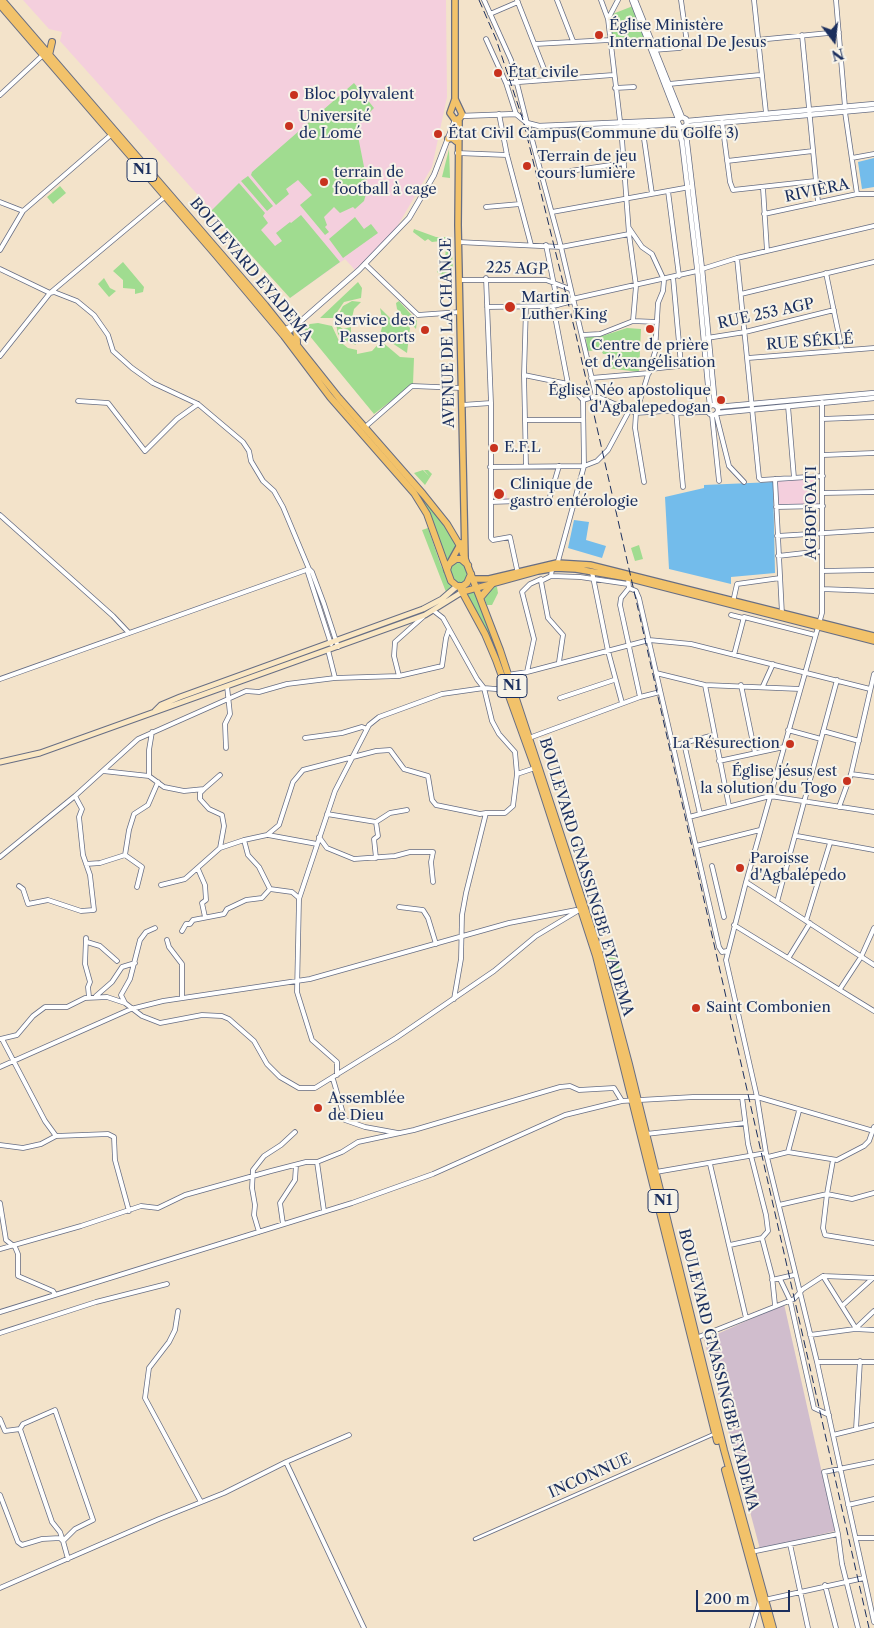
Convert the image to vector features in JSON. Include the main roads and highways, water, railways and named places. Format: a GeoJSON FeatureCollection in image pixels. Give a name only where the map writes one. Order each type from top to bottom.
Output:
{"type":"FeatureCollection","features":[{"type":"Feature","properties":{"kind":"highway","name":"BOULEVARD EYADEMA"},"geometry":{"type":"LineString","coordinates":[[2,0],[40,44],[46,54]]}},
{"type":"Feature","properties":{"kind":"highway","name":"BOULEVARD EYADEMA"},"geometry":{"type":"LineString","coordinates":[[0,4],[46,54],[279,322],[285,333],[298,344],[364,428],[423,494],[447,524],[460,546],[468,566]]}},
{"type":"Feature","properties":{"kind":"highway"},"geometry":{"type":"LineString","coordinates":[[40,44],[52,42],[46,54]]}},
{"type":"Feature","properties":{"kind":"highway","name":"BOULEVARD EYADEMA"},"geometry":{"type":"LineString","coordinates":[[168,195],[285,333],[330,398],[420,502],[448,574]]}},
{"type":"Feature","properties":{"kind":"highway"},"geometry":{"type":"LineString","coordinates":[[279,322],[296,323],[298,344]]}},
{"type":"Feature","properties":{"kind":"highway"},"geometry":{"type":"LineString","coordinates":[[448,574],[448,566],[451,561],[461,560],[468,566]]}},
{"type":"Feature","properties":{"kind":"highway","name":"N1"},"geometry":{"type":"LineString","coordinates":[[468,566],[472,576]]}},
{"type":"Feature","properties":{"kind":"highway","name":"N1"},"geometry":{"type":"LineString","coordinates":[[448,574],[460,587]]}},
{"type":"Feature","properties":{"kind":"highway"},"geometry":{"type":"LineString","coordinates":[[460,587],[472,576]]}},
{"type":"Feature","properties":{"kind":"highway","name":"BOULEVARD GNASSINGBE EYADEMA"},"geometry":{"type":"LineString","coordinates":[[472,576],[505,675],[529,738],[537,768]]}},
{"type":"Feature","properties":{"kind":"highway"},"geometry":{"type":"LineString","coordinates":[[480,597],[492,584]]}},
{"type":"Feature","properties":{"kind":"highway","name":"BOULEVARD GNASSINGBE EYADEMA"},"geometry":{"type":"LineString","coordinates":[[460,587],[486,634],[505,675],[507,690],[537,768],[612,994],[635,1100],[715,1433],[762,1600],[773,1628]]}},
{"type":"Feature","properties":{"kind":"highway","name":"BOULEVARD GNASSINGBE EYADEMA"},"geometry":{"type":"LineString","coordinates":[[635,1100],[656,1172],[751,1552],[768,1628]]}},
{"type":"Feature","properties":{"kind":"main road","name":"AVENUE DE LA CHANCE"},"geometry":{"type":"LineString","coordinates":[[454,0],[464,529]]}},
{"type":"Feature","properties":{"kind":"main road"},"geometry":{"type":"LineString","coordinates":[[449,136],[457,140]]}},
{"type":"Feature","properties":{"kind":"main road"},"geometry":{"type":"LineString","coordinates":[[451,561],[460,546],[464,529]]}},
{"type":"Feature","properties":{"kind":"main road"},"geometry":{"type":"LineString","coordinates":[[464,529],[465,558]]}},
{"type":"Feature","properties":{"kind":"main road"},"geometry":{"type":"LineString","coordinates":[[472,576],[488,579],[555,567],[591,568],[628,581],[782,614],[874,641]]}},
{"type":"Feature","properties":{"kind":"main road"},"geometry":{"type":"LineString","coordinates":[[154,712],[161,704],[174,699],[425,615],[434,611],[460,587],[477,588],[518,574]]}},
{"type":"Feature","properties":{"kind":"main road"},"geometry":{"type":"LineString","coordinates":[[0,762],[40,753],[227,686],[333,646],[445,600]]}},
{"type":"Feature","properties":{"kind":"main road"},"geometry":{"type":"LineString","coordinates":[[733,604],[818,625],[874,636]]}},
{"type":"Feature","properties":{"kind":"water"},"geometry":{"type":"Polygon","coordinates":[[[874,158],[874,187],[862,189],[858,162],[874,158]]]}},
{"type":"Feature","properties":{"kind":"water"},"geometry":{"type":"Polygon","coordinates":[[[773,482],[775,573],[731,577],[731,584],[669,569],[665,497],[704,488],[704,485],[773,482]]]}},
{"type":"Feature","properties":{"kind":"water"},"geometry":{"type":"Polygon","coordinates":[[[574,520],[589,522],[586,540],[606,546],[602,558],[568,548],[574,520]]]}},
{"type":"Feature","properties":{"kind":"railway"},"geometry":{"type":"LineString","coordinates":[[479,0],[496,39],[523,120],[576,335],[869,1628]]}},
{"type":"Feature","properties":{"kind":"place","name":"Église Ministère International De Jesus"},"geometry":{"type":"Point","coordinates":[599,35]}},
{"type":"Feature","properties":{"kind":"place","name":"État civile"},"geometry":{"type":"Point","coordinates":[498,73]}},
{"type":"Feature","properties":{"kind":"place","name":"Bloc polyvalent"},"geometry":{"type":"Point","coordinates":[294,95]}},
{"type":"Feature","properties":{"kind":"place","name":"Université de Lomé"},"geometry":{"type":"Point","coordinates":[289,126]}},
{"type":"Feature","properties":{"kind":"place","name":"État Civil Campus(Commune du Golfe 3)"},"geometry":{"type":"Point","coordinates":[438,134]}},
{"type":"Feature","properties":{"kind":"place","name":"Terrain de jeu cours lumière"},"geometry":{"type":"Point","coordinates":[527,166]}},
{"type":"Feature","properties":{"kind":"place","name":"terrain de football à cage"},"geometry":{"type":"Point","coordinates":[324,182]}},
{"type":"Feature","properties":{"kind":"place","name":"Martin Luther King"},"geometry":{"type":"Point","coordinates":[510,307]}},
{"type":"Feature","properties":{"kind":"place","name":"Centre de prière et d'évangélisation"},"geometry":{"type":"Point","coordinates":[650,329]}},
{"type":"Feature","properties":{"kind":"place","name":"Service des Passeports"},"geometry":{"type":"Point","coordinates":[425,330]}},
{"type":"Feature","properties":{"kind":"place","name":"Église Néo apostolique d'Agbalepedogan"},"geometry":{"type":"Point","coordinates":[721,400]}},
{"type":"Feature","properties":{"kind":"place","name":"E.F.L"},"geometry":{"type":"Point","coordinates":[494,448]}},
{"type":"Feature","properties":{"kind":"place","name":"Clinique de gastro entérologie"},"geometry":{"type":"Point","coordinates":[499,494]}},
{"type":"Feature","properties":{"kind":"place","name":"La Résurection"},"geometry":{"type":"Point","coordinates":[790,744]}},
{"type":"Feature","properties":{"kind":"place","name":"Église jésus est la solution du Togo"},"geometry":{"type":"Point","coordinates":[847,781]}},
{"type":"Feature","properties":{"kind":"place","name":"Paroisse d'Agbalépedo"},"geometry":{"type":"Point","coordinates":[740,868]}},
{"type":"Feature","properties":{"kind":"place","name":"Saint Combonien"},"geometry":{"type":"Point","coordinates":[696,1008]}},
{"type":"Feature","properties":{"kind":"place","name":"Assemblée de Dieu"},"geometry":{"type":"Point","coordinates":[318,1108]}}]}
